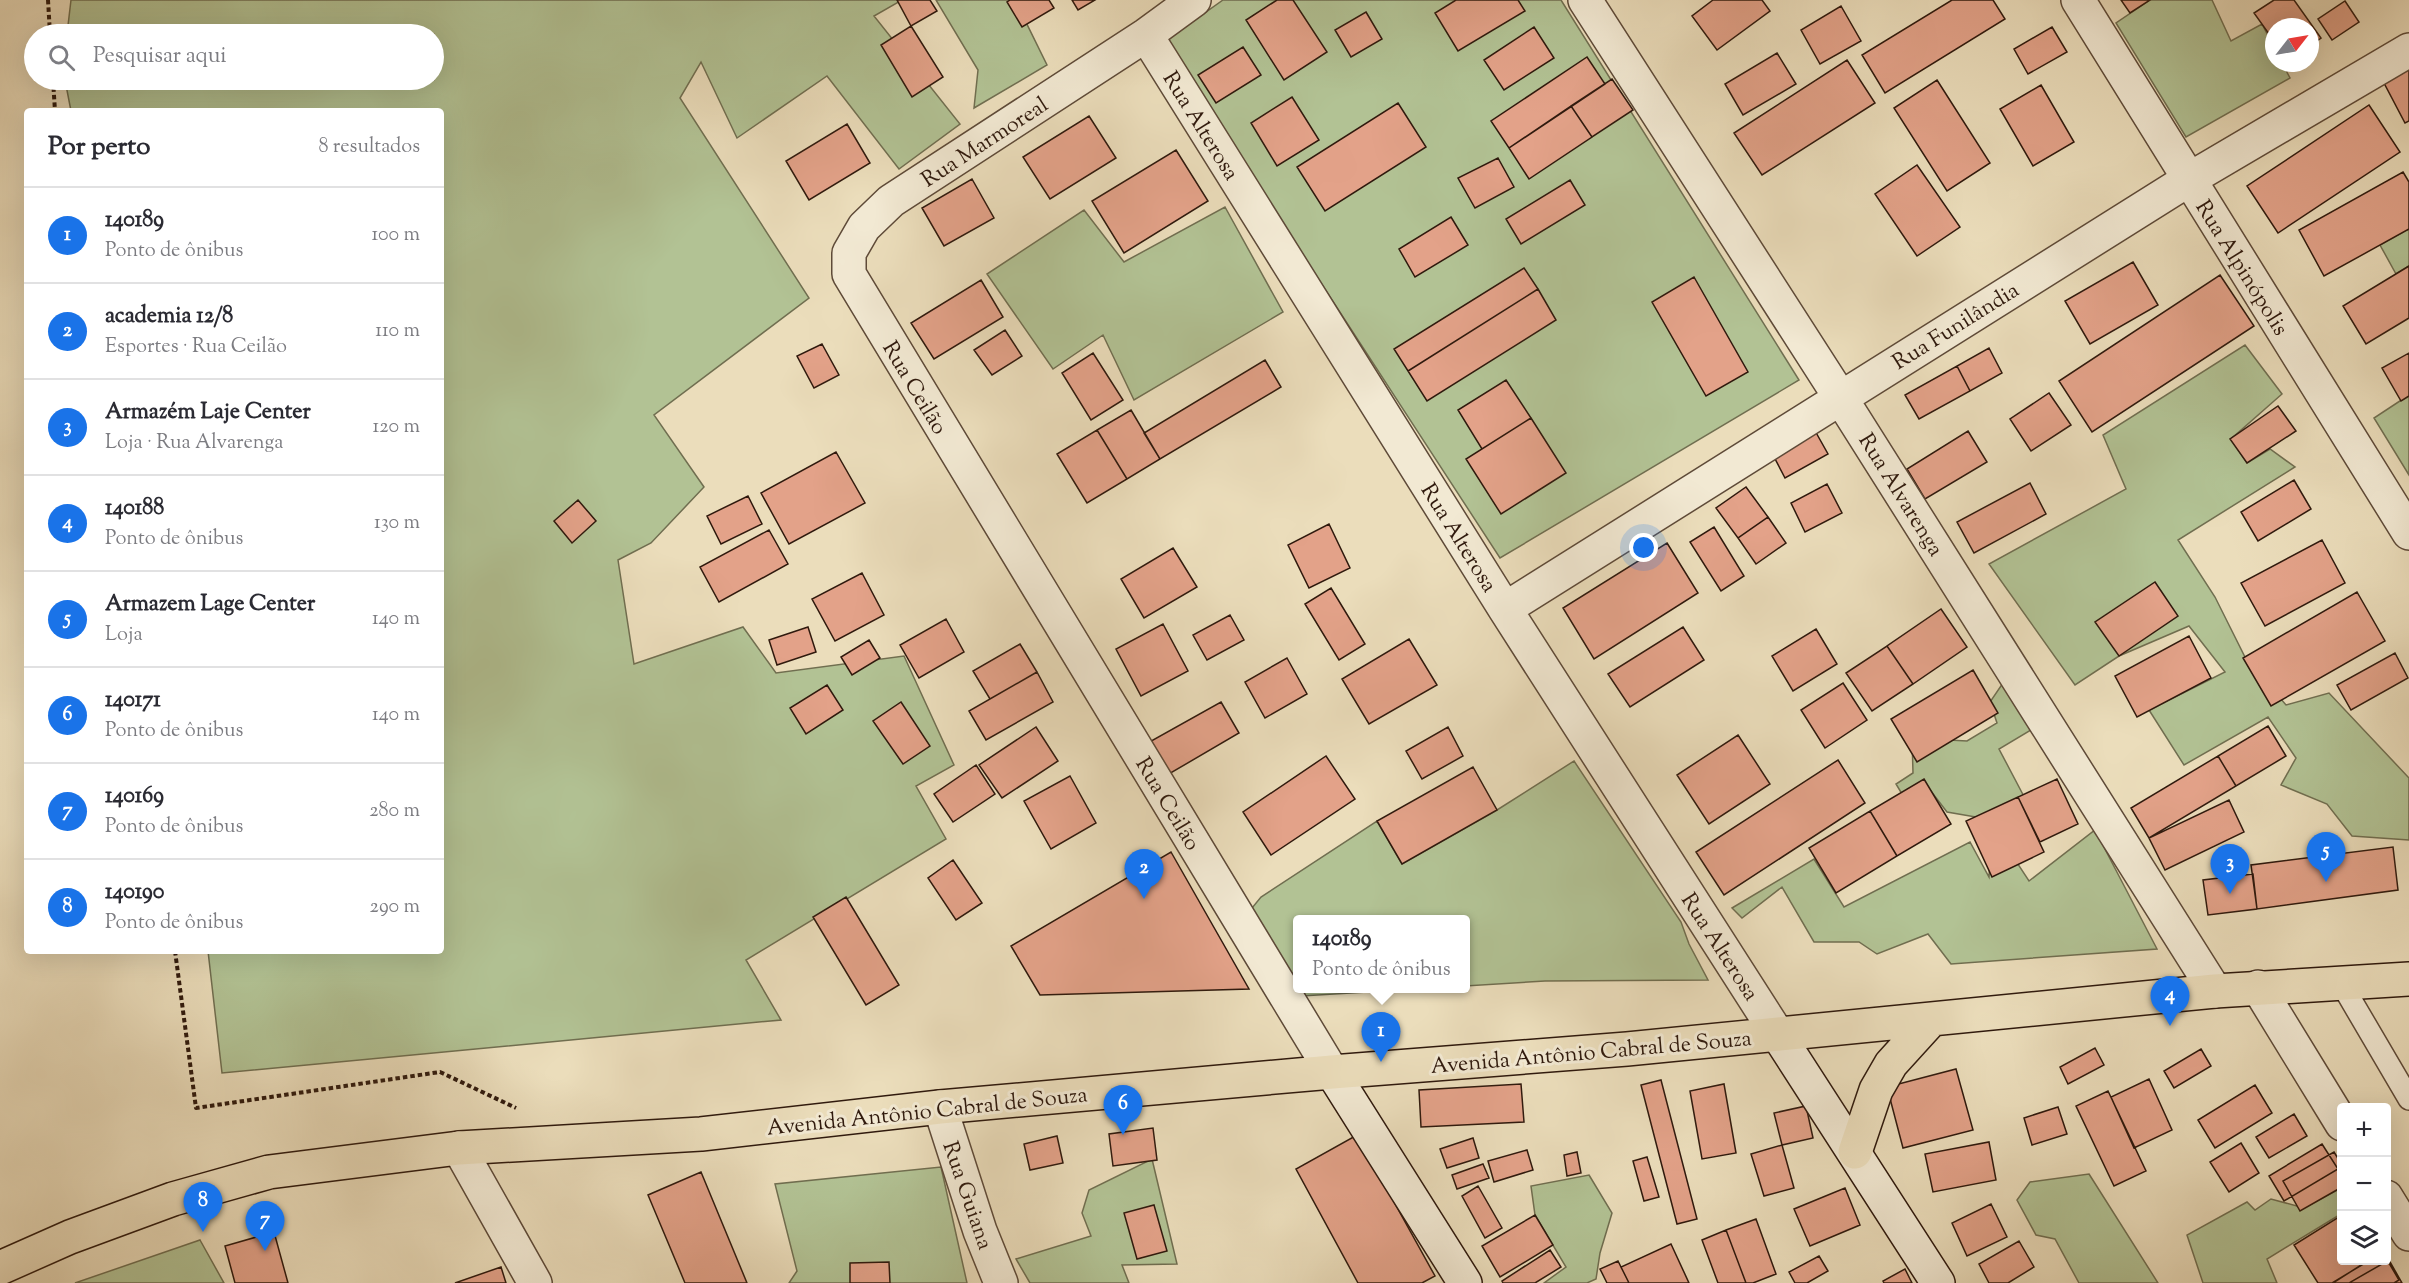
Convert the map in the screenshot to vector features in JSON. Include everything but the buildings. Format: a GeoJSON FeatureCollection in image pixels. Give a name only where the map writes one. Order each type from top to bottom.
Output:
{"type":"FeatureCollection","features":[{"type":"Feature","properties":{"kind":"main road","name":"Avenida Antônio Cabral de Souza"},"geometry":{"type":"LineString","coordinates":[[0,1268],[70,1237],[173,1199],[269,1172],[459,1148],[701,1134],[940,1107],[1332,1072],[1627,1049],[2258,987],[2409,979]]}},
{"type":"Feature","properties":{"kind":"main road"},"geometry":{"type":"LineString","coordinates":[[1855,1152],[1876,1090],[1891,1064],[1930,1020]]}},
{"type":"Feature","properties":{"kind":"street","name":"Rua Marmoreal"},"geometry":{"type":"LineString","coordinates":[[876,321],[849,274],[849,253],[864,227],[891,201],[1146,35],[1194,0]]}},
{"type":"Feature","properties":{"kind":"street","name":"Rua Alvarenga"},"geometry":{"type":"LineString","coordinates":[[1585,0],[1840,397],[2215,991]]}},
{"type":"Feature","properties":{"kind":"street","name":"Rua Alpinópolis"},"geometry":{"type":"LineString","coordinates":[[2078,0],[2409,533]]}},
{"type":"Feature","properties":{"kind":"street","name":"Rua Alterosa"},"geometry":{"type":"LineString","coordinates":[[1146,35],[1505,609],[1938,1283]]}},
{"type":"Feature","properties":{"kind":"street","name":"Rua Funilândia"},"geometry":{"type":"LineString","coordinates":[[1505,609],[2188,180],[2409,50]]}},
{"type":"Feature","properties":{"kind":"street","name":"Rua Ceilão"},"geometry":{"type":"LineString","coordinates":[[876,321],[1332,1072],[1465,1283]]}},
{"type":"Feature","properties":{"kind":"street"},"geometry":{"type":"LineString","coordinates":[[2258,987],[2337,1116]]}},
{"type":"Feature","properties":{"kind":"street","name":"Rua Guiana"},"geometry":{"type":"LineString","coordinates":[[940,1107],[980,1231],[1001,1283]]}},
{"type":"Feature","properties":{"kind":"street"},"geometry":{"type":"LineString","coordinates":[[459,1148],[535,1283]]}},
{"type":"Feature","properties":{"kind":"street"},"geometry":{"type":"LineString","coordinates":[[2391,1205],[2409,1234]]}},
{"type":"Feature","properties":{"kind":"lane"},"geometry":{"type":"LineString","coordinates":[[2341,983],[2409,1099]]}},
{"type":"Feature","properties":{"kind":"path"},"geometry":{"type":"LineString","coordinates":[[48,0],[49,24]]}},
{"type":"Feature","properties":{"kind":"path"},"geometry":{"type":"LineString","coordinates":[[54,90],[55,108]]}},
{"type":"Feature","properties":{"kind":"path"},"geometry":{"type":"LineString","coordinates":[[175,954],[196,1108],[440,1072],[524,1111]]}},
{"type":"Feature","properties":{"kind":"green space"},"geometry":{"type":"Polygon","coordinates":[[[71,0],[902,0],[874,16],[960,124],[899,169],[827,76],[737,138],[701,62],[680,98],[809,298],[654,415],[704,487],[651,543],[618,560],[634,664],[743,627],[776,673],[904,656],[954,765],[916,786],[946,839],[746,960],[781,1020],[222,1073],[208,954],[444,954],[444,108],[70,108],[67,90],[444,90],[444,24],[68,24],[71,0]]]}},
{"type":"Feature","properties":{"kind":"green space"},"geometry":{"type":"Polygon","coordinates":[[[936,0],[1015,0],[1047,65],[974,108],[978,70],[936,0]]]}},
{"type":"Feature","properties":{"kind":"green space"},"geometry":{"type":"Polygon","coordinates":[[[1223,0],[1561,0],[1799,380],[1500,558],[1164,42],[1223,0]]]}},
{"type":"Feature","properties":{"kind":"green space"},"geometry":{"type":"Polygon","coordinates":[[[2150,0],[2212,0],[2231,41],[2262,24],[2265,30],[2265,72],[2287,72],[2290,78],[2186,137],[2116,23],[2150,0]]]}},
{"type":"Feature","properties":{"kind":"green space"},"geometry":{"type":"Polygon","coordinates":[[[1225,207],[1283,312],[1134,400],[1103,335],[1053,369],[987,274],[1084,210],[1124,262],[1225,207]]]}},
{"type":"Feature","properties":{"kind":"green space"},"geometry":{"type":"Polygon","coordinates":[[[2409,229],[2409,266],[2396,274],[2380,245],[2409,229]]]}},
{"type":"Feature","properties":{"kind":"green space"},"geometry":{"type":"Polygon","coordinates":[[[2245,345],[2282,394],[2231,439],[2247,463],[2270,449],[2295,467],[2178,540],[2215,597],[2245,657],[2286,705],[2329,693],[2409,778],[2409,840],[2352,836],[2327,804],[2281,785],[2296,758],[2268,717],[2184,765],[2149,710],[2225,672],[2189,626],[2119,656],[2075,685],[1989,564],[2126,489],[2103,435],[2245,345]]]}},
{"type":"Feature","properties":{"kind":"green space"},"geometry":{"type":"Polygon","coordinates":[[[2409,395],[2409,475],[2374,418],[2409,395]]]}},
{"type":"Feature","properties":{"kind":"green space"},"geometry":{"type":"Polygon","coordinates":[[[2007,677],[2031,730],[1999,749],[2029,806],[1993,820],[1947,812],[1930,790],[1905,799],[1896,784],[1913,773],[1912,738],[1967,741],[1997,723],[1990,702],[2007,677]]]}},
{"type":"Feature","properties":{"kind":"green space"},"geometry":{"type":"Polygon","coordinates":[[[1574,761],[1681,922],[1689,944],[1708,980],[1545,981],[1470,986],[1470,915],[1293,915],[1293,981],[1252,908],[1261,897],[1377,821],[1402,864],[1497,810],[1574,761]]]}},
{"type":"Feature","properties":{"kind":"green space"},"geometry":{"type":"Polygon","coordinates":[[[2095,830],[2157,949],[1951,964],[1928,934],[1877,954],[1859,942],[1814,942],[1782,887],[1742,918],[1732,908],[1814,859],[1844,907],[1970,842],[1989,877],[1990,860],[2012,855],[2029,881],[2095,830]]]}},
{"type":"Feature","properties":{"kind":"green space"},"geometry":{"type":"Polygon","coordinates":[[[1300,993],[1351,993],[1301,996],[1300,993]]]}},
{"type":"Feature","properties":{"kind":"green space"},"geometry":{"type":"Polygon","coordinates":[[[1152,1159],[1177,1264],[1122,1265],[1129,1283],[1030,1283],[1016,1259],[1091,1236],[1082,1213],[1089,1190],[1152,1159]]]}},
{"type":"Feature","properties":{"kind":"green space"},"geometry":{"type":"Polygon","coordinates":[[[941,1167],[967,1283],[789,1283],[797,1271],[775,1184],[941,1167]]]}},
{"type":"Feature","properties":{"kind":"green space"},"geometry":{"type":"Polygon","coordinates":[[[2089,1174],[2158,1283],[2079,1283],[2055,1239],[2036,1235],[2017,1200],[2030,1182],[2089,1174]]]}},
{"type":"Feature","properties":{"kind":"green space"},"geometry":{"type":"Polygon","coordinates":[[[1589,1175],[1612,1213],[1600,1253],[1596,1279],[1587,1283],[1544,1283],[1566,1267],[1535,1215],[1531,1186],[1589,1175]]]}},
{"type":"Feature","properties":{"kind":"green space"},"geometry":{"type":"Polygon","coordinates":[[[2337,1190],[2337,1216],[2267,1259],[2277,1283],[2203,1283],[2187,1235],[2247,1202],[2255,1210],[2271,1199],[2304,1208],[2337,1190]]]}},
{"type":"Feature","properties":{"kind":"green space"},"geometry":{"type":"Polygon","coordinates":[[[200,1240],[224,1283],[75,1283],[200,1240]]]}},
{"type":"Feature","properties":{"kind":"place","name":"Armazem Lage Center"},"geometry":{"type":"Point","coordinates":[2326,882]}},
{"type":"Feature","properties":{"kind":"place","name":"Armazém Laje Center"},"geometry":{"type":"Point","coordinates":[2230,894]}},
{"type":"Feature","properties":{"kind":"place","name":"academia 12/8"},"geometry":{"type":"Point","coordinates":[1144,899]}},
{"type":"Feature","properties":{"kind":"place","name":"140188"},"geometry":{"type":"Point","coordinates":[2170,1026]}},
{"type":"Feature","properties":{"kind":"place","name":"140189"},"geometry":{"type":"Point","coordinates":[1381,1062]}},
{"type":"Feature","properties":{"kind":"place","name":"140171"},"geometry":{"type":"Point","coordinates":[1123,1135]}},
{"type":"Feature","properties":{"kind":"place","name":"140190"},"geometry":{"type":"Point","coordinates":[203,1232]}},
{"type":"Feature","properties":{"kind":"place","name":"140169"},"geometry":{"type":"Point","coordinates":[265,1251]}}]}
